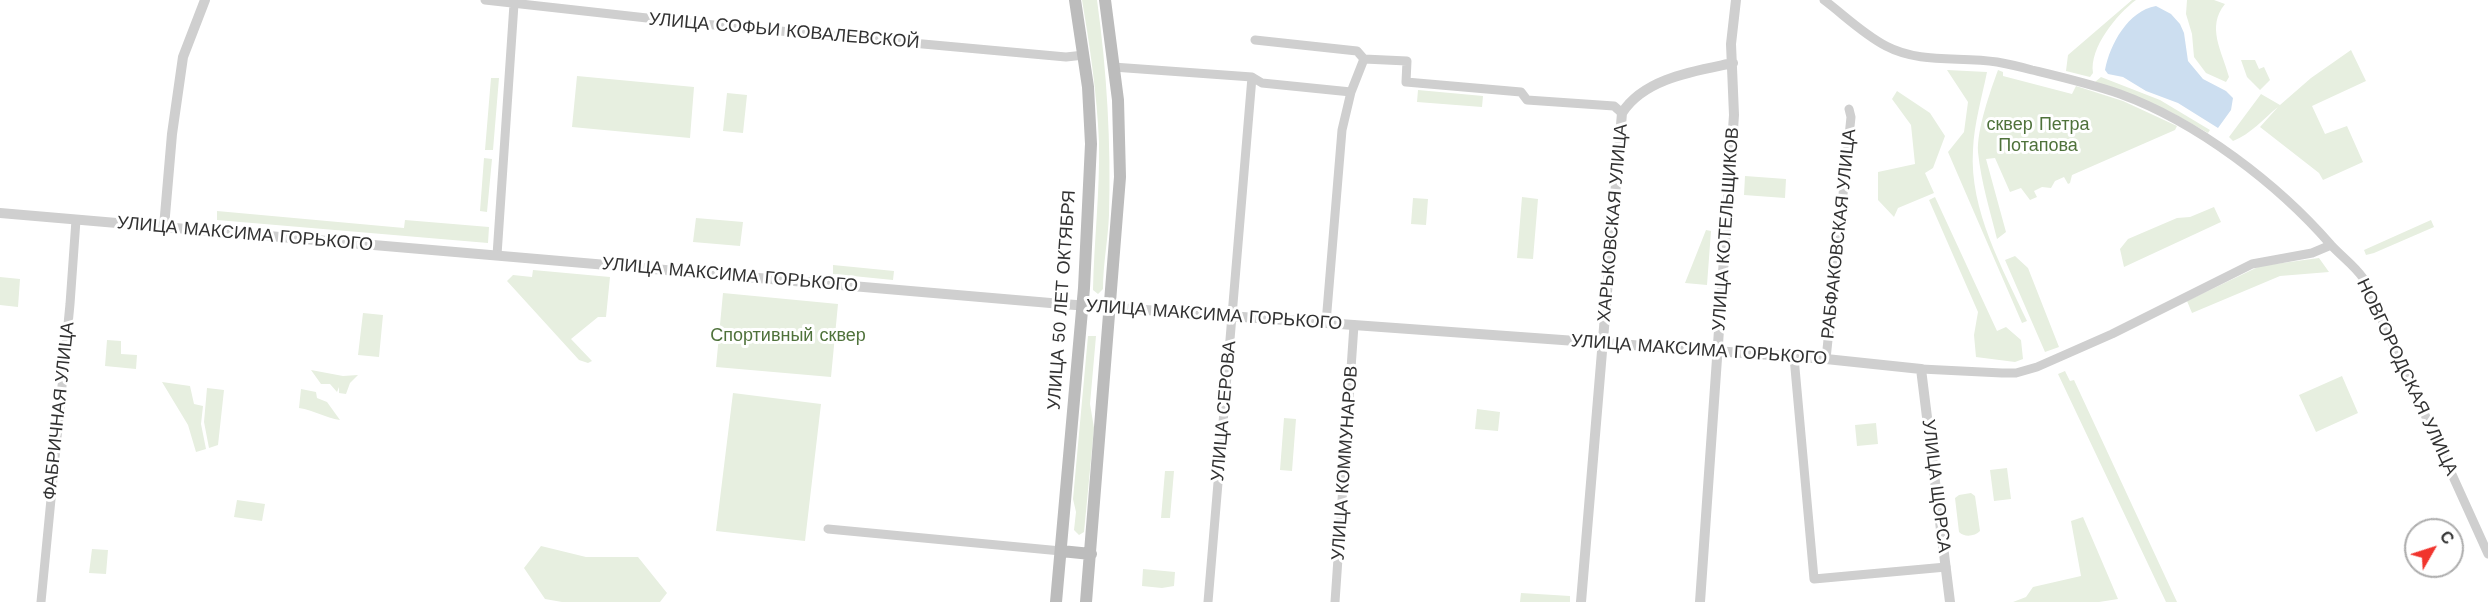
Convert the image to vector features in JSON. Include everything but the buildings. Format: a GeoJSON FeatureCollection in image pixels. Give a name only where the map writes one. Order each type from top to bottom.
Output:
{"type":"FeatureCollection","features":[{"type":"Feature","properties":{"kind":"main road","name":"УЛИЦА 50 ЛЕТ ОКТЯБРЯ"},"geometry":{"type":"LineString","coordinates":[[1056,602],[1082,306],[1091,144],[1088,87],[1075,0]]}},
{"type":"Feature","properties":{"kind":"main road"},"geometry":{"type":"LineString","coordinates":[[1086,602],[1120,177],[1118,110],[1105,0]]}},
{"type":"Feature","properties":{"kind":"main road"},"geometry":{"type":"LineString","coordinates":[[1061,551],[1091,554]]}},
{"type":"Feature","properties":{"kind":"street"},"geometry":{"type":"LineString","coordinates":[[164,227],[183,57],[205,0]]}},
{"type":"Feature","properties":{"kind":"street","name":"УЛИЦА СОФЬИ КОВАЛЕВСКОЙ"},"geometry":{"type":"LineString","coordinates":[[485,0],[825,36],[1066,57],[1084,55]]}},
{"type":"Feature","properties":{"kind":"street","name":"УЛИЦА КОТЕЛЬЩИКОВ"},"geometry":{"type":"LineString","coordinates":[[1700,602],[1734,115],[1731,44],[1736,0]]}},
{"type":"Feature","properties":{"kind":"street","name":"НОВГОРОДСКАЯ УЛИЦА"},"geometry":{"type":"LineString","coordinates":[[1824,0],[1872,37],[1902,53],[1920,57],[1997,62],[2063,77],[2121,94],[2189,127],[2242,163],[2304,215],[2363,278],[2488,554]]}},
{"type":"Feature","properties":{"kind":"street"},"geometry":{"type":"LineString","coordinates":[[497,255],[514,4]]}},
{"type":"Feature","properties":{"kind":"street"},"geometry":{"type":"LineString","coordinates":[[1255,40],[1357,51],[1364,59],[1407,61],[1406,82],[1521,92],[1527,100],[1614,106],[1622,113]]}},
{"type":"Feature","properties":{"kind":"street"},"geometry":{"type":"LineString","coordinates":[[1326,323],[1342,130],[1351,92],[1364,59]]}},
{"type":"Feature","properties":{"kind":"street","name":"ХАРЬКОВСКАЯ УЛИЦА"},"geometry":{"type":"LineString","coordinates":[[1581,602],[1622,113],[1630,101],[1641,93],[1665,82],[1686,74],[1733,63]]}},
{"type":"Feature","properties":{"kind":"street"},"geometry":{"type":"LineString","coordinates":[[1113,67],[1252,76],[1262,83],[1351,92]]}},
{"type":"Feature","properties":{"kind":"street","name":"УЛИЦА СЕРОВА"},"geometry":{"type":"LineString","coordinates":[[1208,602],[1252,76]]}},
{"type":"Feature","properties":{"kind":"street","name":"РАБФАКОВСКАЯ УЛИЦА"},"geometry":{"type":"LineString","coordinates":[[1826,359],[1850,128],[1849,109]]}},
{"type":"Feature","properties":{"kind":"street","name":"УЛИЦА МАКСИМА ГОРЬКОГО"},"geometry":{"type":"LineString","coordinates":[[0,213],[1082,306],[1826,359],[1972,373],[2016,373],[2053,361],[2252,264],[2312,254],[2331,245]]}},
{"type":"Feature","properties":{"kind":"street","name":"ФАБРИЧНАЯ УЛИЦА"},"geometry":{"type":"LineString","coordinates":[[41,602],[76,220]]}},
{"type":"Feature","properties":{"kind":"street","name":"УЛИЦА КОММУНАРОВ"},"geometry":{"type":"LineString","coordinates":[[1335,602],[1354,325]]}},
{"type":"Feature","properties":{"kind":"street"},"geometry":{"type":"LineString","coordinates":[[1794,357],[1814,579],[1946,567]]}},
{"type":"Feature","properties":{"kind":"street","name":"УЛИЦА ЩОРСА"},"geometry":{"type":"LineString","coordinates":[[1921,369],[1950,602]]}},
{"type":"Feature","properties":{"kind":"street"},"geometry":{"type":"LineString","coordinates":[[828,529],[1061,551]]}},
{"type":"Feature","properties":{"kind":"green space"},"geometry":{"type":"Polygon","coordinates":[[[1082,0],[1097,0],[1108,108],[1109,215],[1103,289],[1098,294],[1093,290],[1099,142],[1093,71],[1082,0]]]}},
{"type":"Feature","properties":{"kind":"green space"},"geometry":{"type":"Polygon","coordinates":[[[2132,0],[2136,0],[2113,23],[2100,43],[2095,53],[2093,73],[2090,77],[2066,71],[2068,55],[2132,0]]]}},
{"type":"Feature","properties":{"kind":"green space"},"geometry":{"type":"Polygon","coordinates":[[[2187,0],[2214,0],[2225,4],[2219,13],[2216,30],[2229,77],[2226,82],[2206,73],[2194,57],[2192,34],[2186,14],[2187,0]]]}},
{"type":"Feature","properties":{"kind":"green space"},"geometry":{"type":"Polygon","coordinates":[[[2351,50],[2366,81],[2312,106],[2325,134],[2347,126],[2363,162],[2323,180],[2319,173],[2260,127],[2278,107],[2246,134],[2233,141],[2229,137],[2261,94],[2280,105],[2311,78],[2351,50]]]}},
{"type":"Feature","properties":{"kind":"green space"},"geometry":{"type":"Polygon","coordinates":[[[2241,60],[2255,60],[2259,69],[2264,67],[2270,80],[2260,90],[2247,77],[2241,60]]]}},
{"type":"Feature","properties":{"kind":"green space"},"geometry":{"type":"Polygon","coordinates":[[[1947,70],[1987,72],[1973,150],[1976,195],[1998,260],[2027,321],[2022,323],[1948,152],[1964,132],[1968,102],[1947,70]]]}},
{"type":"Feature","properties":{"kind":"green space","name":"сквер Петра Потапова"},"geometry":{"type":"Polygon","coordinates":[[[1998,70],[2003,72],[2003,76],[2072,94],[2076,86],[2123,101],[2177,126],[2175,130],[2072,175],[2068,184],[2064,177],[2055,181],[2051,188],[2042,187],[2034,191],[2037,197],[2030,200],[2021,188],[2010,192],[1995,158],[1986,159],[2006,232],[1997,239],[1983,185],[1978,143],[1998,70]]]}},
{"type":"Feature","properties":{"kind":"green space"},"geometry":{"type":"Polygon","coordinates":[[[577,76],[694,87],[690,138],[572,127],[577,76]]]}},
{"type":"Feature","properties":{"kind":"green space"},"geometry":{"type":"Polygon","coordinates":[[[2101,77],[2160,100],[2210,130],[2208,133],[2169,111],[2095,82],[2101,77]]]}},
{"type":"Feature","properties":{"kind":"green space"},"geometry":{"type":"Polygon","coordinates":[[[491,78],[499,78],[493,150],[485,150],[491,78]]]}},
{"type":"Feature","properties":{"kind":"green space"},"geometry":{"type":"Polygon","coordinates":[[[1418,90],[1483,96],[1482,107],[1417,102],[1418,90]]]}},
{"type":"Feature","properties":{"kind":"green space"},"geometry":{"type":"Polygon","coordinates":[[[1897,91],[1930,113],[1945,136],[1933,168],[1925,173],[1934,193],[1898,208],[1894,217],[1878,200],[1878,172],[1915,164],[1911,125],[1892,99],[1897,91]]]}},
{"type":"Feature","properties":{"kind":"green space"},"geometry":{"type":"Polygon","coordinates":[[[727,93],[747,95],[743,133],[723,131],[727,93]]]}},
{"type":"Feature","properties":{"kind":"green space"},"geometry":{"type":"Polygon","coordinates":[[[484,158],[492,159],[487,212],[480,211],[484,158]]]}},
{"type":"Feature","properties":{"kind":"green space"},"geometry":{"type":"Polygon","coordinates":[[[1745,176],[1786,179],[1785,198],[1744,195],[1745,176]]]}},
{"type":"Feature","properties":{"kind":"green space"},"geometry":{"type":"Polygon","coordinates":[[[1522,197],[1538,199],[1533,259],[1517,258],[1522,197]]]}},
{"type":"Feature","properties":{"kind":"green space"},"geometry":{"type":"Polygon","coordinates":[[[1935,197],[1997,331],[2006,327],[2021,340],[2023,359],[2015,362],[1976,357],[1974,335],[1978,312],[1929,200],[1935,197]]]}},
{"type":"Feature","properties":{"kind":"green space"},"geometry":{"type":"Polygon","coordinates":[[[1413,198],[1428,199],[1426,225],[1411,224],[1413,198]]]}},
{"type":"Feature","properties":{"kind":"green space"},"geometry":{"type":"Polygon","coordinates":[[[2214,207],[2221,222],[2124,267],[2120,249],[2128,239],[2177,218],[2190,217],[2214,207]]]}},
{"type":"Feature","properties":{"kind":"green space"},"geometry":{"type":"Polygon","coordinates":[[[217,211],[404,228],[405,220],[489,227],[488,243],[217,220],[217,211]]]}},
{"type":"Feature","properties":{"kind":"green space"},"geometry":{"type":"Polygon","coordinates":[[[696,218],[743,222],[740,246],[693,242],[696,218]]]}},
{"type":"Feature","properties":{"kind":"green space"},"geometry":{"type":"Polygon","coordinates":[[[2431,220],[2434,227],[2366,255],[2364,250],[2431,220]]]}},
{"type":"Feature","properties":{"kind":"green space"},"geometry":{"type":"Polygon","coordinates":[[[1706,230],[1711,231],[1707,285],[1685,283],[1706,230]]]}},
{"type":"Feature","properties":{"kind":"green space"},"geometry":{"type":"Polygon","coordinates":[[[2015,256],[2028,268],[2059,347],[2045,352],[2005,260],[2015,256]]]}},
{"type":"Feature","properties":{"kind":"green space"},"geometry":{"type":"Polygon","coordinates":[[[2319,258],[2329,272],[2280,276],[2192,313],[2187,301],[2260,266],[2319,258]]]}},
{"type":"Feature","properties":{"kind":"green space"},"geometry":{"type":"Polygon","coordinates":[[[833,265],[894,271],[893,280],[833,274],[833,265]]]}},
{"type":"Feature","properties":{"kind":"green space"},"geometry":{"type":"Polygon","coordinates":[[[533,270],[610,277],[606,317],[598,317],[571,339],[592,361],[588,363],[579,360],[507,281],[513,275],[532,277],[533,270]]]}},
{"type":"Feature","properties":{"kind":"green space"},"geometry":{"type":"Polygon","coordinates":[[[0,277],[20,279],[18,307],[0,305],[0,277]]]}},
{"type":"Feature","properties":{"kind":"green space","name":"Спортивный сквер"},"geometry":{"type":"Polygon","coordinates":[[[723,293],[838,304],[831,377],[716,367],[723,293]]]}},
{"type":"Feature","properties":{"kind":"green space"},"geometry":{"type":"Polygon","coordinates":[[[363,313],[383,315],[379,357],[358,355],[363,313]]]}},
{"type":"Feature","properties":{"kind":"green space"},"geometry":{"type":"Polygon","coordinates":[[[1088,336],[1096,336],[1090,404],[1094,428],[1084,532],[1079,535],[1074,530],[1076,512],[1073,499],[1088,336]]]}},
{"type":"Feature","properties":{"kind":"green space"},"geometry":{"type":"Polygon","coordinates":[[[107,340],[121,341],[121,354],[137,355],[136,369],[105,366],[107,340]]]}},
{"type":"Feature","properties":{"kind":"green space"},"geometry":{"type":"Polygon","coordinates":[[[311,370],[343,376],[358,375],[350,383],[346,394],[339,393],[339,387],[337,392],[330,384],[321,384],[311,370]]]}},
{"type":"Feature","properties":{"kind":"green space"},"geometry":{"type":"Polygon","coordinates":[[[2065,371],[2070,381],[2074,380],[2177,602],[2166,602],[2058,374],[2065,371]]]}},
{"type":"Feature","properties":{"kind":"green space"},"geometry":{"type":"Polygon","coordinates":[[[2342,376],[2358,413],[2316,432],[2299,395],[2342,376]]]}},
{"type":"Feature","properties":{"kind":"green space"},"geometry":{"type":"Polygon","coordinates":[[[162,382],[190,386],[194,404],[203,406],[201,424],[206,449],[196,452],[188,425],[162,382]]]}},
{"type":"Feature","properties":{"kind":"green space"},"geometry":{"type":"Polygon","coordinates":[[[207,388],[224,390],[218,445],[209,448],[204,422],[207,388]]]}},
{"type":"Feature","properties":{"kind":"green space"},"geometry":{"type":"Polygon","coordinates":[[[301,389],[316,392],[317,398],[327,402],[340,420],[299,408],[301,389]]]}},
{"type":"Feature","properties":{"kind":"green space"},"geometry":{"type":"Polygon","coordinates":[[[733,393],[821,404],[805,541],[716,531],[733,393]]]}},
{"type":"Feature","properties":{"kind":"green space"},"geometry":{"type":"Polygon","coordinates":[[[1477,409],[1500,412],[1498,431],[1475,429],[1477,409]]]}},
{"type":"Feature","properties":{"kind":"green space"},"geometry":{"type":"Polygon","coordinates":[[[1284,418],[1296,419],[1292,471],[1280,470],[1284,418]]]}},
{"type":"Feature","properties":{"kind":"green space"},"geometry":{"type":"Polygon","coordinates":[[[1876,423],[1878,444],[1857,446],[1855,425],[1876,423]]]}},
{"type":"Feature","properties":{"kind":"green space"},"geometry":{"type":"Polygon","coordinates":[[[2007,468],[2011,499],[1994,501],[1990,470],[2007,468]]]}},
{"type":"Feature","properties":{"kind":"green space"},"geometry":{"type":"Polygon","coordinates":[[[1165,471],[1174,471],[1170,518],[1161,518],[1165,471]]]}},
{"type":"Feature","properties":{"kind":"green space"},"geometry":{"type":"Polygon","coordinates":[[[1971,493],[1975,496],[1980,531],[1967,536],[1959,532],[1955,498],[1971,493]]]}},
{"type":"Feature","properties":{"kind":"green space"},"geometry":{"type":"Polygon","coordinates":[[[237,500],[265,504],[262,521],[234,517],[237,500]]]}},
{"type":"Feature","properties":{"kind":"green space"},"geometry":{"type":"Polygon","coordinates":[[[2083,517],[2118,599],[2099,602],[2013,602],[2026,597],[2033,587],[2081,576],[2071,521],[2083,517]]]}},
{"type":"Feature","properties":{"kind":"green space"},"geometry":{"type":"Polygon","coordinates":[[[541,546],[586,557],[638,557],[667,593],[660,602],[562,602],[545,599],[524,568],[541,546]]]}},
{"type":"Feature","properties":{"kind":"green space"},"geometry":{"type":"Polygon","coordinates":[[[92,549],[108,550],[106,574],[89,573],[92,549]]]}},
{"type":"Feature","properties":{"kind":"green space"},"geometry":{"type":"Polygon","coordinates":[[[1143,569],[1175,572],[1174,586],[1162,588],[1142,586],[1143,569]]]}},
{"type":"Feature","properties":{"kind":"green space"},"geometry":{"type":"Polygon","coordinates":[[[1521,593],[1570,596],[1570,602],[1520,602],[1521,593]]]}},
{"type":"Feature","properties":{"kind":"water"},"geometry":{"type":"Polygon","coordinates":[[[2156,6],[2171,14],[2180,24],[2184,33],[2188,61],[2203,79],[2226,91],[2233,98],[2231,110],[2218,128],[2178,103],[2146,91],[2123,77],[2108,74],[2105,70],[2111,50],[2122,30],[2137,14],[2156,6]]]}}]}
